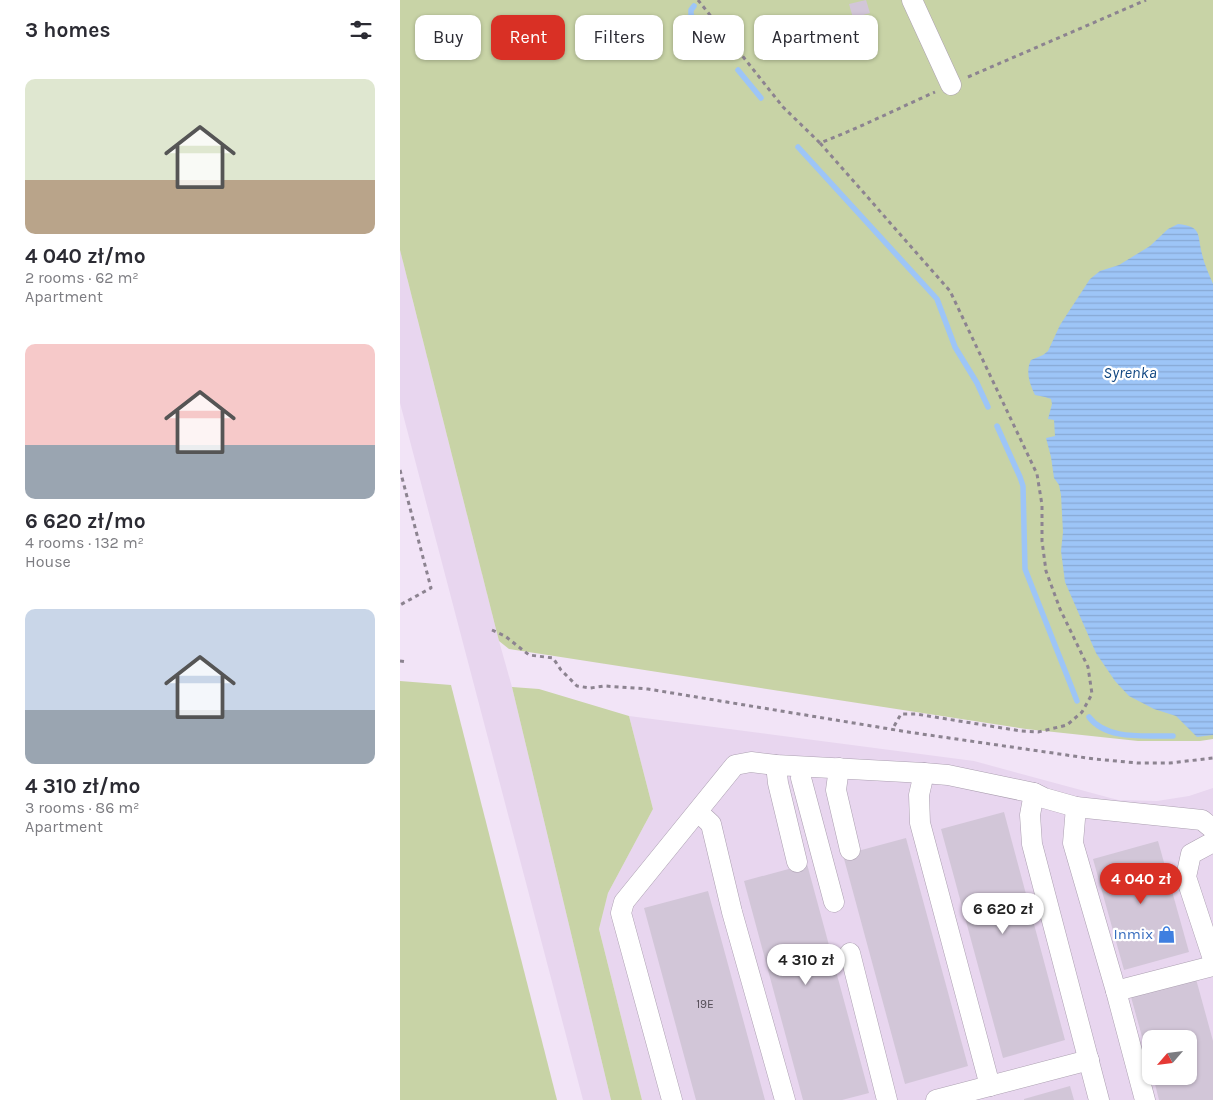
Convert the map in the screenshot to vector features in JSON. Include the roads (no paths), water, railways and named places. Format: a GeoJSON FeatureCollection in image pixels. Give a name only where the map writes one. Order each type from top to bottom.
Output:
{"type":"FeatureCollection","features":[{"type":"Feature","properties":{"kind":"lane"},"geometry":{"type":"LineString","coordinates":[[912,0],[950,85]]}},
{"type":"Feature","properties":{"kind":"lane"},"geometry":{"type":"LineString","coordinates":[[672,1100],[621,913],[624,902],[735,765],[751,762],[803,767],[948,775],[1034,793],[1044,798],[1076,807],[1202,820],[1213,829]]}},
{"type":"Feature","properties":{"kind":"lane"},"geometry":{"type":"LineString","coordinates":[[776,765],[778,783],[797,862]]}},
{"type":"Feature","properties":{"kind":"lane"},"geometry":{"type":"LineString","coordinates":[[803,767],[802,778],[834,902]]}},
{"type":"Feature","properties":{"kind":"lane"},"geometry":{"type":"LineString","coordinates":[[839,768],[836,790],[850,850]]}},
{"type":"Feature","properties":{"kind":"lane"},"geometry":{"type":"LineString","coordinates":[[924,773],[919,795],[920,822],[990,1086]]}},
{"type":"Feature","properties":{"kind":"lane"},"geometry":{"type":"LineString","coordinates":[[1034,793],[1030,815],[1032,844],[1100,1100]]}},
{"type":"Feature","properties":{"kind":"lane"},"geometry":{"type":"LineString","coordinates":[[1076,807],[1073,843],[1145,1100]]}},
{"type":"Feature","properties":{"kind":"lane"},"geometry":{"type":"LineString","coordinates":[[698,812],[711,824],[732,912],[785,1100]]}},
{"type":"Feature","properties":{"kind":"lane"},"geometry":{"type":"LineString","coordinates":[[1213,842],[1191,854],[1186,876],[1213,959]]}},
{"type":"Feature","properties":{"kind":"lane"},"geometry":{"type":"LineString","coordinates":[[850,953],[888,1100]]}},
{"type":"Feature","properties":{"kind":"lane"},"geometry":{"type":"LineString","coordinates":[[1116,991],[1213,966]]}},
{"type":"Feature","properties":{"kind":"lane"},"geometry":{"type":"LineString","coordinates":[[936,1100],[1089,1060]]}},
{"type":"Feature","properties":{"kind":"water","name":"Syrenka"},"geometry":{"type":"Polygon","coordinates":[[[1178,224],[1191,227],[1197,232],[1204,262],[1213,284],[1213,735],[1197,737],[1176,716],[1154,709],[1129,696],[1115,681],[1096,653],[1065,582],[1061,551],[1063,532],[1061,495],[1059,485],[1054,478],[1046,438],[1055,436],[1054,420],[1048,419],[1052,404],[1051,399],[1035,395],[1028,373],[1031,360],[1048,351],[1060,325],[1090,279],[1100,271],[1119,265],[1150,246],[1168,229],[1178,224]]]}},
{"type":"Feature","properties":{"kind":"waterway"},"geometry":{"type":"LineString","coordinates":[[691,15],[691,10],[694,6]]}},
{"type":"Feature","properties":{"kind":"waterway"},"geometry":{"type":"LineString","coordinates":[[738,70],[761,98]]}},
{"type":"Feature","properties":{"kind":"waterway"},"geometry":{"type":"LineString","coordinates":[[798,147],[937,299],[955,347],[977,383],[988,407]]}},
{"type":"Feature","properties":{"kind":"waterway"},"geometry":{"type":"LineString","coordinates":[[997,426],[1023,486],[1025,569],[1077,701]]}},
{"type":"Feature","properties":{"kind":"waterway"},"geometry":{"type":"LineString","coordinates":[[1089,717],[1097,725],[1116,733],[1139,736],[1173,736]]}},
{"type":"Feature","properties":{"kind":"place","name":"Inmix"},"geometry":{"type":"Point","coordinates":[1167,934]}}]}
